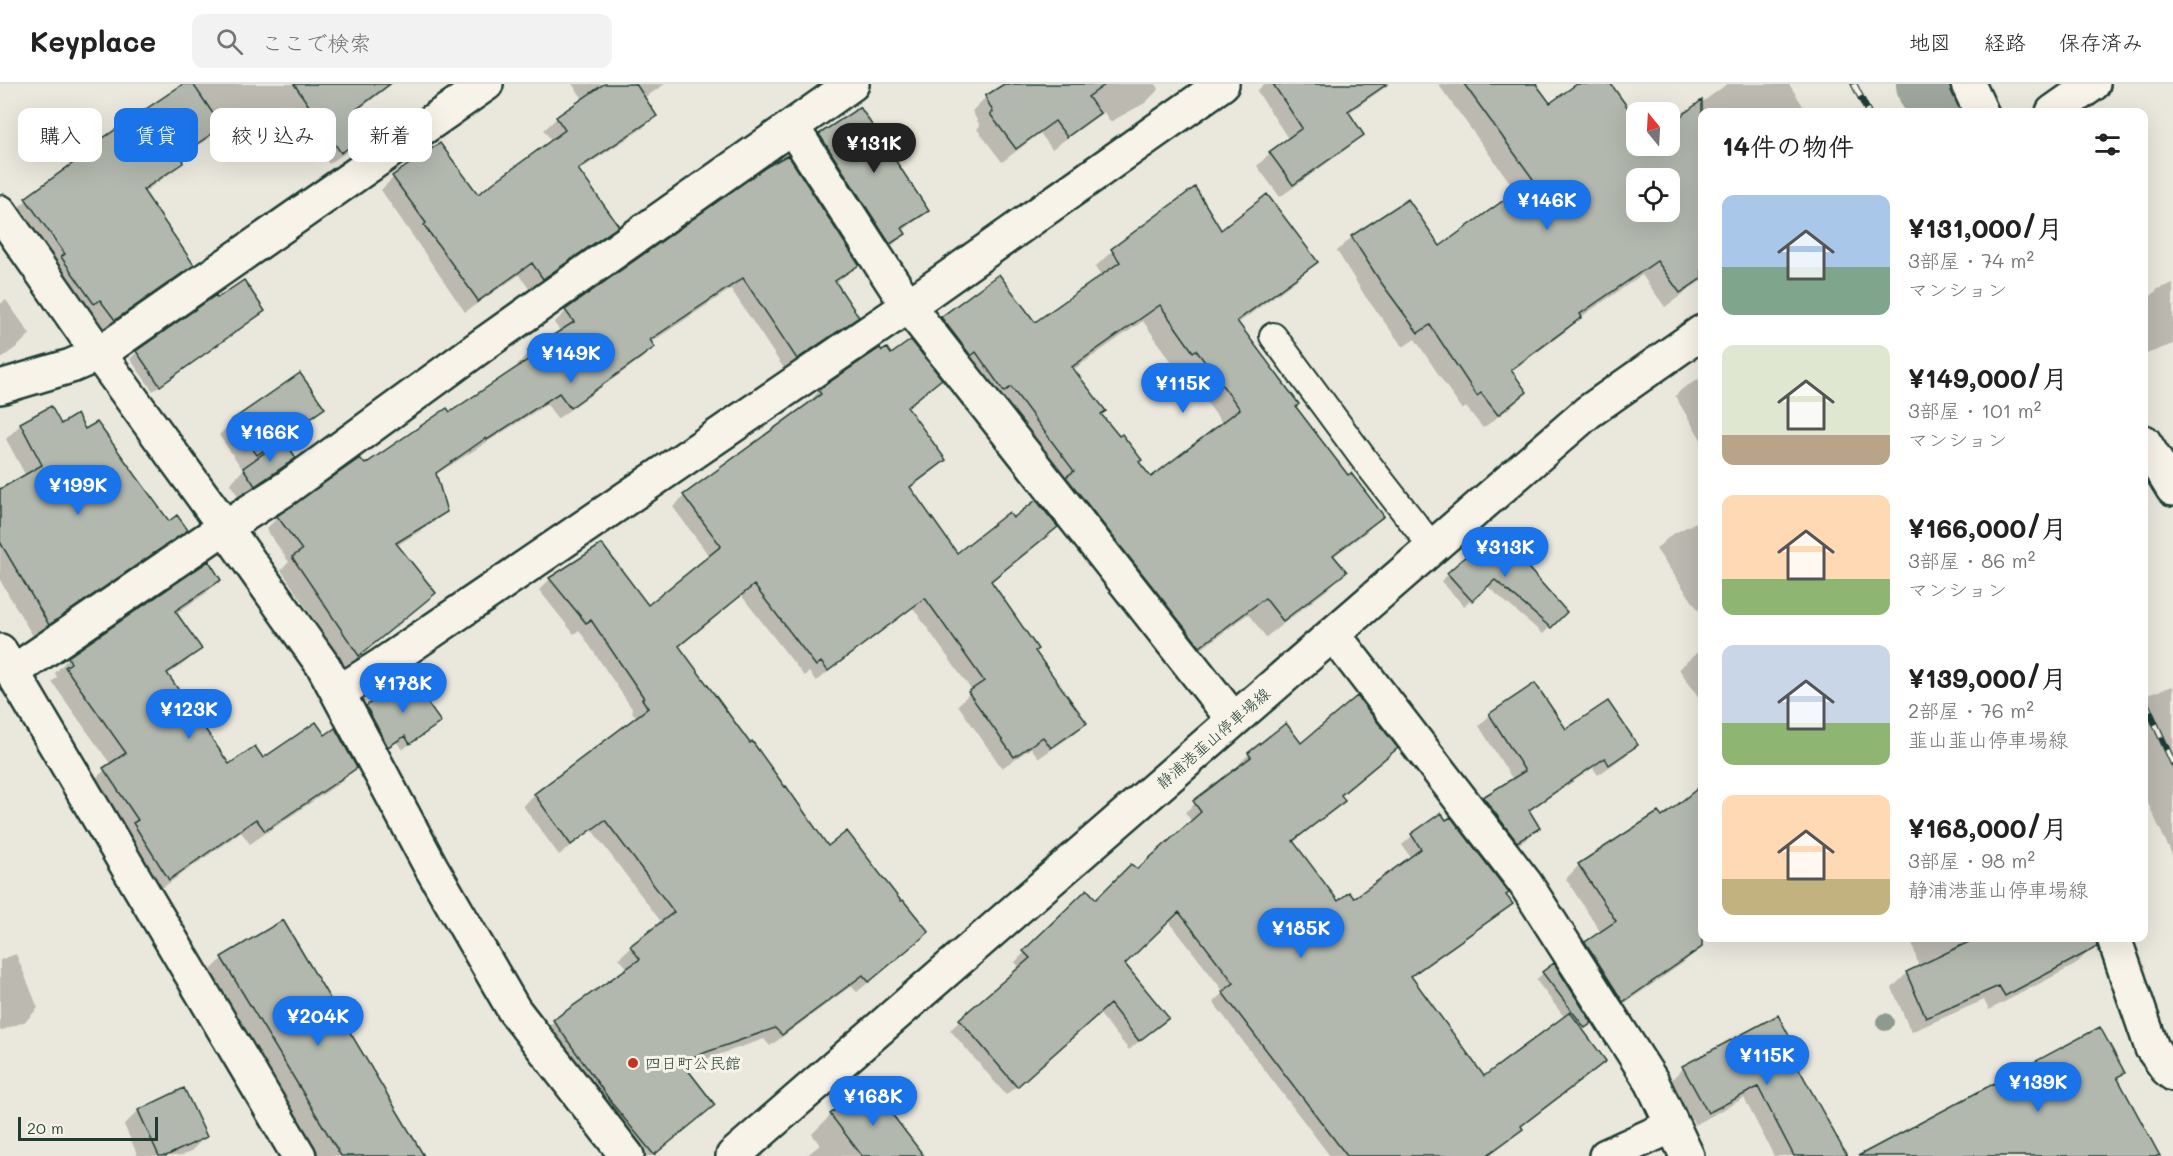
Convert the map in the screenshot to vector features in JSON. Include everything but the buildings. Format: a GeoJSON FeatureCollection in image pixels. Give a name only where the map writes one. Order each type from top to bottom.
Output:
{"type":"FeatureCollection","features":[{"type":"Feature","properties":{"kind":"street"},"geometry":{"type":"LineString","coordinates":[[0,387],[71,366],[99,354],[486,84]]}},
{"type":"Feature","properties":{"kind":"street"},"geometry":{"type":"LineString","coordinates":[[299,1156],[6,661],[285,489],[481,346],[852,84]]}},
{"type":"Feature","properties":{"kind":"street"},"geometry":{"type":"LineString","coordinates":[[338,693],[908,306],[1222,84]]}},
{"type":"Feature","properties":{"kind":"street"},"geometry":{"type":"LineString","coordinates":[[1968,84],[1979,108]]}},
{"type":"Feature","properties":{"kind":"street"},"geometry":{"type":"LineString","coordinates":[[2059,108],[2093,84]]}},
{"type":"Feature","properties":{"kind":"street"},"geometry":{"type":"LineString","coordinates":[[792,127],[908,306],[1233,719]]}},
{"type":"Feature","properties":{"kind":"street"},"geometry":{"type":"LineString","coordinates":[[0,212],[324,667],[431,867],[514,1010],[627,1156]]}},
{"type":"Feature","properties":{"kind":"street","name":"静浦港韮山停車場線"},"geometry":{"type":"LineString","coordinates":[[733,1156],[1588,412],[1698,335]]}},
{"type":"Feature","properties":{"kind":"street"},"geometry":{"type":"LineString","coordinates":[[2148,448],[2173,489]]}},
{"type":"Feature","properties":{"kind":"street"},"geometry":{"type":"LineString","coordinates":[[1334,635],[1524,883],[1641,1063],[1687,1156]]}},
{"type":"Feature","properties":{"kind":"street"},"geometry":{"type":"LineString","coordinates":[[2115,942],[2152,1048],[2173,1074]]}},
{"type":"Feature","properties":{"kind":"street"},"geometry":{"type":"LineString","coordinates":[[1606,1156],[1672,1125]]}},
{"type":"Feature","properties":{"kind":"lane"},"geometry":{"type":"LineString","coordinates":[[1273,336],[1433,548]]}},
{"type":"Feature","properties":{"kind":"waterway"},"geometry":{"type":"LineString","coordinates":[[1938,84],[1950,107]]}},
{"type":"Feature","properties":{"kind":"railway"},"geometry":{"type":"LineString","coordinates":[[1854,84],[1866,108]]}},
{"type":"Feature","properties":{"kind":"railway"},"geometry":{"type":"LineString","coordinates":[[2148,708],[2173,763]]}},
{"type":"Feature","properties":{"kind":"place","name":"四日町公民館"},"geometry":{"type":"Point","coordinates":[633,1063]}}]}
